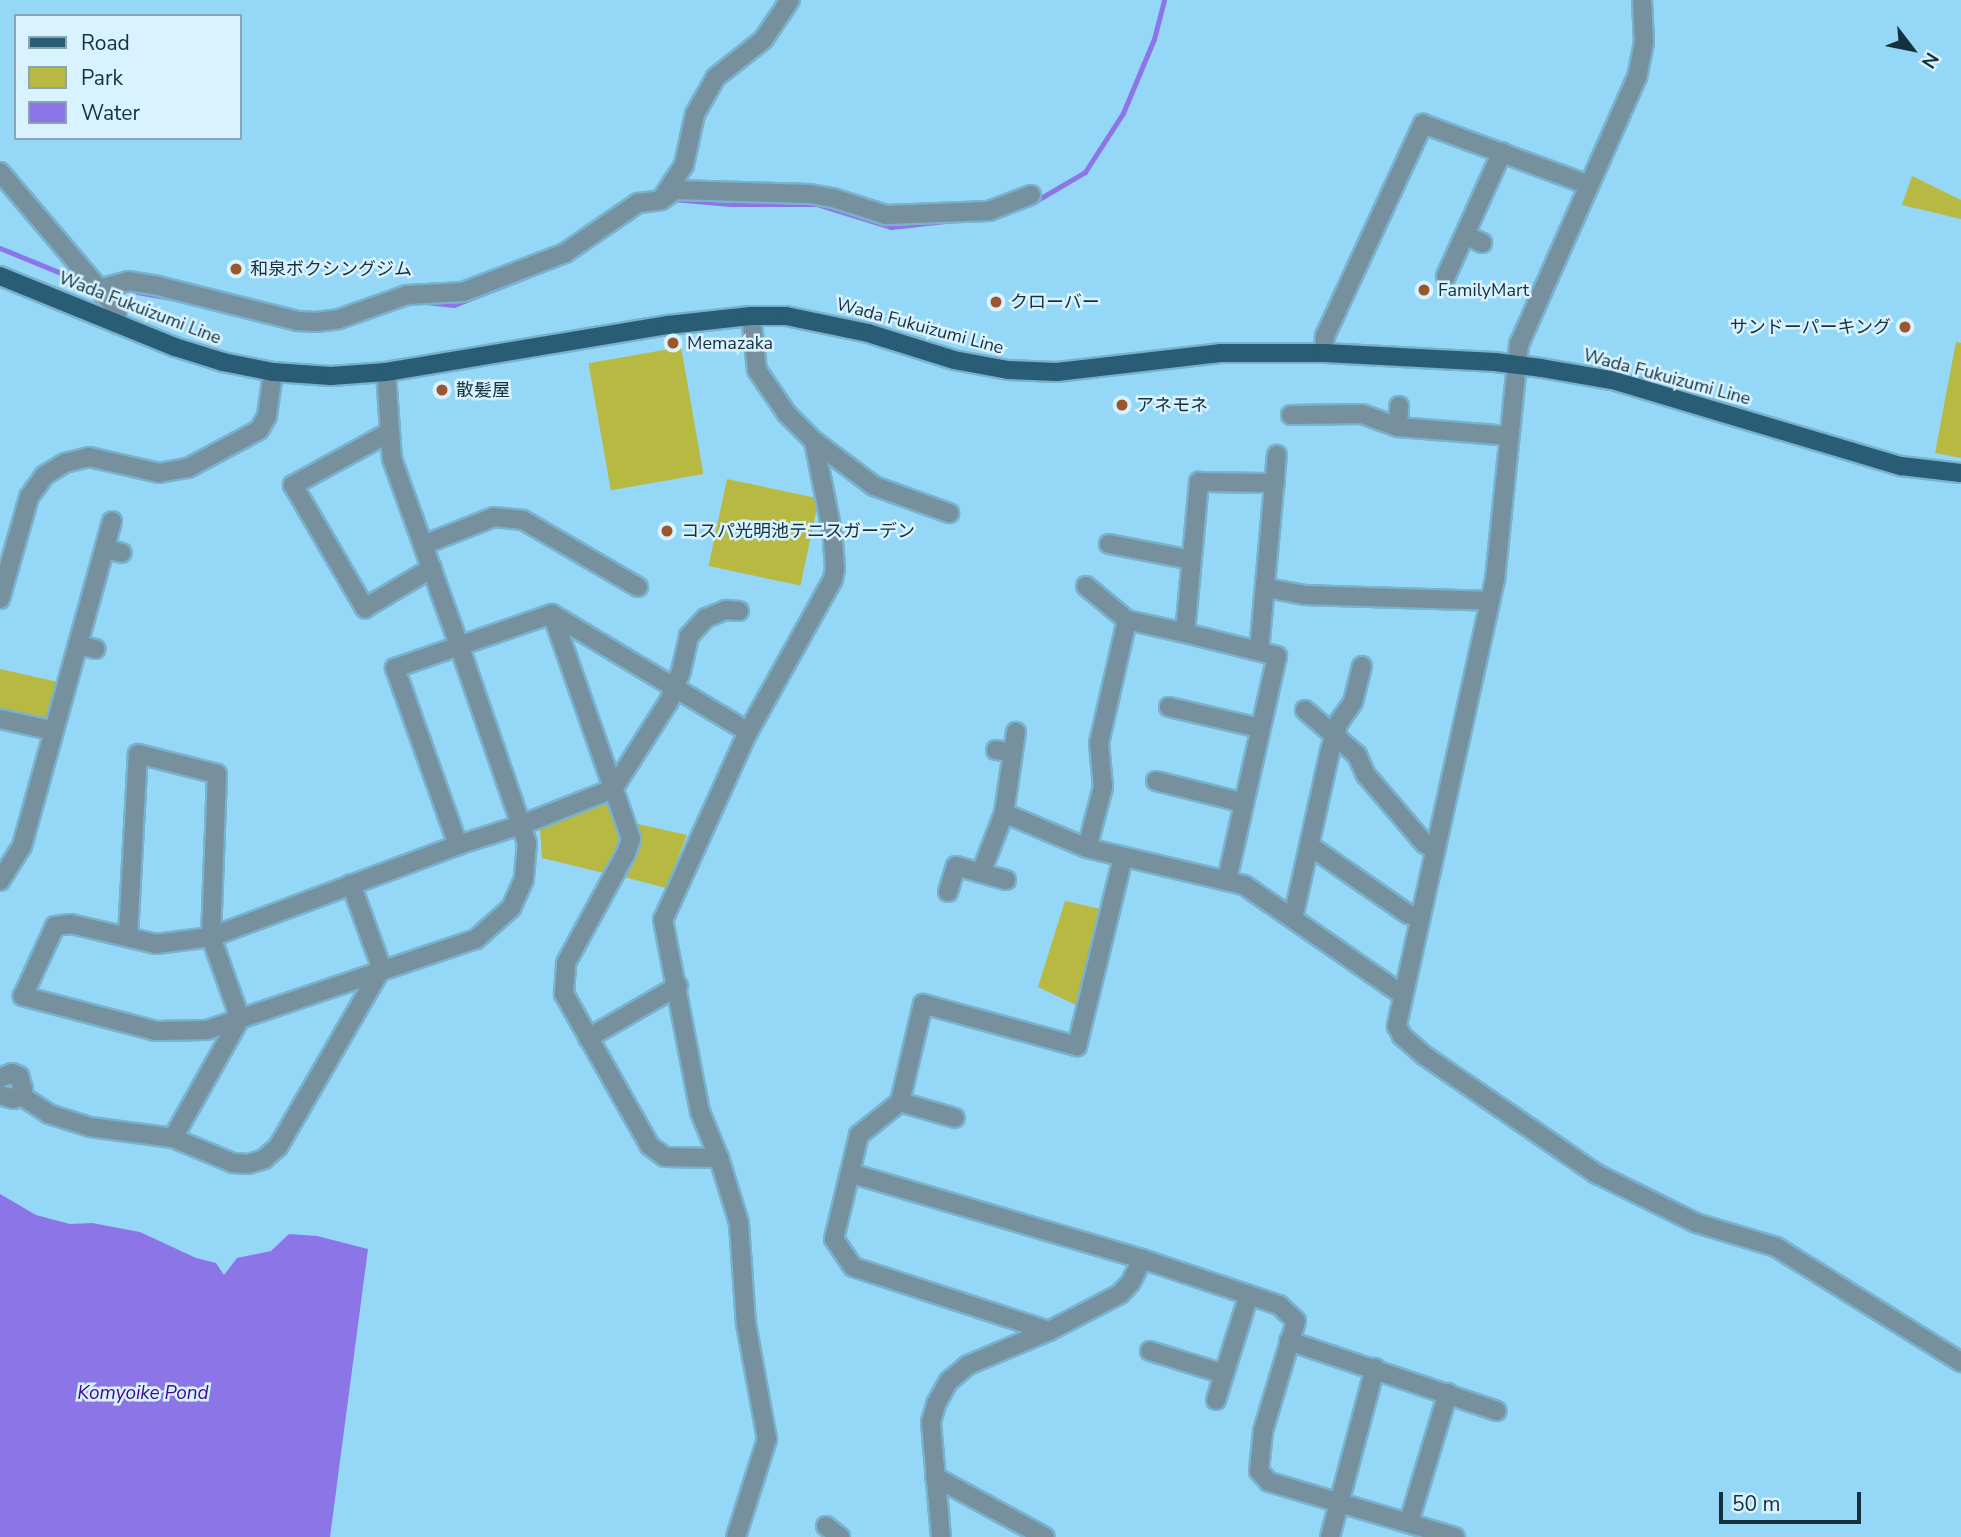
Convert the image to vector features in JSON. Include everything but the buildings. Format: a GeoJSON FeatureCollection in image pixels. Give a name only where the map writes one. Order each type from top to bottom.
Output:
{"type":"FeatureCollection","features":[{"type":"Feature","properties":{"kind":"main road","name":"Wada Fukuizumi Line"},"geometry":{"type":"LineString","coordinates":[[0,276],[175,347],[223,362],[273,372],[331,376],[386,372],[668,325],[751,316],[786,316],[819,321],[954,360],[1008,370],[1057,372],[1220,353],[1324,354],[1516,364],[1612,380],[1901,466],[1961,473]]}},
{"type":"Feature","properties":{"kind":"street"},"geometry":{"type":"LineString","coordinates":[[661,200],[684,165],[695,114],[716,77],[763,40],[790,0]]}},
{"type":"Feature","properties":{"kind":"street"},"geometry":{"type":"LineString","coordinates":[[1642,0],[1644,42],[1637,77],[1519,344],[1490,601],[1397,1026],[1402,1036],[1510,1116],[1597,1174],[1696,1223],[1776,1247],[1961,1362]]}},
{"type":"Feature","properties":{"kind":"street"},"geometry":{"type":"LineString","coordinates":[[1324,354],[1325,336],[1423,124],[1589,185]]}},
{"type":"Feature","properties":{"kind":"street"},"geometry":{"type":"LineString","coordinates":[[1446,276],[1502,152]]}},
{"type":"Feature","properties":{"kind":"street"},"geometry":{"type":"LineString","coordinates":[[0,172],[117,310],[117,324]]}},
{"type":"Feature","properties":{"kind":"street"},"geometry":{"type":"LineString","coordinates":[[99,289],[128,281],[297,321],[339,319],[407,295],[463,292],[565,253],[638,203],[661,200],[676,190],[810,194],[833,198],[886,215],[989,211],[1031,195]]}},
{"type":"Feature","properties":{"kind":"street"},"geometry":{"type":"LineString","coordinates":[[1465,235],[1482,243]]}},
{"type":"Feature","properties":{"kind":"street"},"geometry":{"type":"LineString","coordinates":[[751,316],[757,370],[775,398],[814,441],[874,486],[949,513]]}},
{"type":"Feature","properties":{"kind":"street"},"geometry":{"type":"LineString","coordinates":[[0,599],[8,538],[37,483],[53,468],[77,458],[89,457],[159,473],[178,472],[259,430],[267,416],[273,372]]}},
{"type":"Feature","properties":{"kind":"street"},"geometry":{"type":"LineString","coordinates":[[386,372],[391,459],[432,568],[459,645],[521,825],[527,843],[524,879],[511,908],[502,919],[476,939],[238,1023],[207,1030],[156,1031],[23,996],[55,926],[71,924],[156,944],[211,937],[458,845],[521,825],[613,789],[669,701],[681,671],[689,636],[696,626],[726,610],[739,611]]}},
{"type":"Feature","properties":{"kind":"street"},"geometry":{"type":"LineString","coordinates":[[1398,427],[1399,406]]}},
{"type":"Feature","properties":{"kind":"street"},"geometry":{"type":"LineString","coordinates":[[1302,409],[1362,414],[1398,427],[1509,436]]}},
{"type":"Feature","properties":{"kind":"street"},"geometry":{"type":"LineString","coordinates":[[390,432],[293,485],[365,608],[432,568]]}},
{"type":"Feature","properties":{"kind":"street"},"geometry":{"type":"LineString","coordinates":[[736,1537],[766,1439],[746,1324],[739,1223],[719,1157],[700,1112],[678,986],[663,920],[748,732],[833,579],[833,537],[814,441]]}},
{"type":"Feature","properties":{"kind":"street"},"geometry":{"type":"LineString","coordinates":[[1259,651],[1277,455]]}},
{"type":"Feature","properties":{"kind":"street"},"geometry":{"type":"LineString","coordinates":[[1185,633],[1199,482],[1275,483]]}},
{"type":"Feature","properties":{"kind":"street"},"geometry":{"type":"LineString","coordinates":[[423,545],[494,517],[523,520],[638,587]]}},
{"type":"Feature","properties":{"kind":"street"},"geometry":{"type":"LineString","coordinates":[[0,881],[22,846],[78,645],[113,551],[112,521]]}},
{"type":"Feature","properties":{"kind":"street"},"geometry":{"type":"LineString","coordinates":[[1109,544],[1191,560]]}},
{"type":"Feature","properties":{"kind":"street"},"geometry":{"type":"LineString","coordinates":[[1086,586],[1128,620],[1277,656],[1227,880]]}},
{"type":"Feature","properties":{"kind":"street"},"geometry":{"type":"LineString","coordinates":[[1266,588],[1304,595],[1490,601]]}},
{"type":"Feature","properties":{"kind":"street"},"geometry":{"type":"LineString","coordinates":[[458,845],[395,668],[552,614],[748,732]]}},
{"type":"Feature","properties":{"kind":"street"},"geometry":{"type":"LineString","coordinates":[[552,614],[631,839],[566,963],[564,994],[650,1146],[665,1157],[719,1157]]}},
{"type":"Feature","properties":{"kind":"street"},"geometry":{"type":"LineString","coordinates":[[1087,848],[1103,787],[1099,743],[1128,620]]}},
{"type":"Feature","properties":{"kind":"street"},"geometry":{"type":"LineString","coordinates":[[78,645],[96,649]]}},
{"type":"Feature","properties":{"kind":"street"},"geometry":{"type":"LineString","coordinates":[[1293,918],[1335,735],[1353,702],[1362,666]]}},
{"type":"Feature","properties":{"kind":"street"},"geometry":{"type":"LineString","coordinates":[[1169,707],[1260,728]]}},
{"type":"Feature","properties":{"kind":"street"},"geometry":{"type":"LineString","coordinates":[[1305,710],[1357,755],[1366,775],[1424,843],[1435,850]]}},
{"type":"Feature","properties":{"kind":"street"},"geometry":{"type":"LineString","coordinates":[[0,719],[54,731]]}},
{"type":"Feature","properties":{"kind":"street"},"geometry":{"type":"LineString","coordinates":[[981,873],[1004,813],[1004,752],[1016,732]]}},
{"type":"Feature","properties":{"kind":"street"},"geometry":{"type":"LineString","coordinates":[[128,936],[138,754],[217,774],[211,937],[236,1007],[238,1023],[173,1138]]}},
{"type":"Feature","properties":{"kind":"street"},"geometry":{"type":"LineString","coordinates":[[1156,781],[1244,803]]}},
{"type":"Feature","properties":{"kind":"street"},"geometry":{"type":"LineString","coordinates":[[1004,813],[1087,848],[1244,885],[1403,995]]}},
{"type":"Feature","properties":{"kind":"street"},"geometry":{"type":"LineString","coordinates":[[1310,846],[1408,914],[1420,918]]}},
{"type":"Feature","properties":{"kind":"street"},"geometry":{"type":"LineString","coordinates":[[1049,1331],[853,1267],[834,1239],[859,1135],[900,1102],[923,1004],[1077,1046],[1123,857]]}},
{"type":"Feature","properties":{"kind":"street"},"geometry":{"type":"LineString","coordinates":[[948,892],[956,866],[1006,880]]}},
{"type":"Feature","properties":{"kind":"street"},"geometry":{"type":"LineString","coordinates":[[20,1096],[50,1114],[90,1127],[173,1138],[233,1163],[248,1164],[264,1159],[278,1147],[379,973],[379,961],[351,884]]}},
{"type":"Feature","properties":{"kind":"street"},"geometry":{"type":"LineString","coordinates":[[588,1038],[678,986]]}},
{"type":"Feature","properties":{"kind":"street"},"geometry":{"type":"LineString","coordinates":[[0,1077],[12,1073],[19,1076],[23,1089],[20,1096],[8,1100],[0,1095]]}},
{"type":"Feature","properties":{"kind":"street"},"geometry":{"type":"LineString","coordinates":[[900,1102],[955,1118]]}},
{"type":"Feature","properties":{"kind":"street"},"geometry":{"type":"LineString","coordinates":[[850,1173],[1142,1259],[1279,1305],[1296,1321],[1264,1431],[1259,1471],[1269,1482],[1409,1522],[1448,1536]]}},
{"type":"Feature","properties":{"kind":"street"},"geometry":{"type":"LineString","coordinates":[[941,1537],[930,1422],[949,1381],[968,1365],[1049,1331],[1120,1294],[1131,1282],[1142,1259]]}},
{"type":"Feature","properties":{"kind":"street"},"geometry":{"type":"LineString","coordinates":[[1216,1400],[1249,1295]]}},
{"type":"Feature","properties":{"kind":"street"},"geometry":{"type":"LineString","coordinates":[[1289,1341],[1497,1411]]}},
{"type":"Feature","properties":{"kind":"street"},"geometry":{"type":"LineString","coordinates":[[1150,1351],[1224,1374]]}},
{"type":"Feature","properties":{"kind":"street"},"geometry":{"type":"LineString","coordinates":[[1330,1537],[1375,1368]]}},
{"type":"Feature","properties":{"kind":"street"},"geometry":{"type":"LineString","coordinates":[[1409,1522],[1448,1393]]}},
{"type":"Feature","properties":{"kind":"street"},"geometry":{"type":"LineString","coordinates":[[935,1477],[1045,1537]]}},
{"type":"Feature","properties":{"kind":"green space"},"geometry":{"type":"Polygon","coordinates":[[[1912,176],[1961,200],[1961,219],[1902,205],[1912,176]]]}},
{"type":"Feature","properties":{"kind":"green space"},"geometry":{"type":"Polygon","coordinates":[[[1956,342],[1961,343],[1961,458],[1935,453],[1956,342]]]}},
{"type":"Feature","properties":{"kind":"green space"},"geometry":{"type":"Polygon","coordinates":[[[681,347],[703,474],[611,490],[588,363],[681,347]]]}},
{"type":"Feature","properties":{"kind":"green space"},"geometry":{"type":"Polygon","coordinates":[[[727,479],[819,499],[800,586],[708,566],[727,479]]]}},
{"type":"Feature","properties":{"kind":"green space"},"geometry":{"type":"Polygon","coordinates":[[[0,669],[62,683],[52,719],[45,722],[0,712],[0,669]]]}},
{"type":"Feature","properties":{"kind":"green space"},"geometry":{"type":"Polygon","coordinates":[[[604,803],[611,809],[620,832],[616,851],[604,873],[542,858],[540,830],[544,822],[604,803]]]}},
{"type":"Feature","properties":{"kind":"green space"},"geometry":{"type":"Polygon","coordinates":[[[638,824],[687,835],[666,888],[624,877],[637,854],[638,824]]]}},
{"type":"Feature","properties":{"kind":"green space"},"geometry":{"type":"Polygon","coordinates":[[[1065,901],[1101,909],[1080,1007],[1038,987],[1065,901]]]}},
{"type":"Feature","properties":{"kind":"water","name":"Komyoike Pond"},"geometry":{"type":"Polygon","coordinates":[[[0,1194],[36,1215],[70,1224],[92,1223],[140,1232],[196,1258],[216,1263],[224,1275],[237,1258],[271,1251],[289,1234],[317,1236],[368,1249],[330,1537],[0,1537],[0,1194]]]}},
{"type":"Feature","properties":{"kind":"waterway"},"geometry":{"type":"LineString","coordinates":[[1034,202],[1085,172],[1123,113],[1154,39],[1164,0]]}},
{"type":"Feature","properties":{"kind":"waterway"},"geometry":{"type":"LineString","coordinates":[[673,199],[731,204],[817,204],[891,227],[946,221]]}},
{"type":"Feature","properties":{"kind":"waterway"},"geometry":{"type":"LineString","coordinates":[[0,248],[78,280]]}},
{"type":"Feature","properties":{"kind":"waterway"},"geometry":{"type":"LineString","coordinates":[[425,302],[454,305],[526,277]]}},
{"type":"Feature","properties":{"kind":"waterway"},"geometry":{"type":"LineString","coordinates":[[137,292],[172,298]]}},
{"type":"Feature","properties":{"kind":"place","name":"和泉ボクシングジム"},"geometry":{"type":"Point","coordinates":[236,269]}},
{"type":"Feature","properties":{"kind":"place","name":"FamilyMart"},"geometry":{"type":"Point","coordinates":[1424,290]}},
{"type":"Feature","properties":{"kind":"place","name":"クローバー"},"geometry":{"type":"Point","coordinates":[996,302]}},
{"type":"Feature","properties":{"kind":"place","name":"サンドーパーキング"},"geometry":{"type":"Point","coordinates":[1905,327]}},
{"type":"Feature","properties":{"kind":"place","name":"Memazaka"},"geometry":{"type":"Point","coordinates":[673,343]}},
{"type":"Feature","properties":{"kind":"place","name":"散髪屋"},"geometry":{"type":"Point","coordinates":[442,390]}},
{"type":"Feature","properties":{"kind":"place","name":"アネモネ"},"geometry":{"type":"Point","coordinates":[1122,405]}},
{"type":"Feature","properties":{"kind":"place","name":"コスパ光明池テニスガーデン"},"geometry":{"type":"Point","coordinates":[667,531]}}]}
